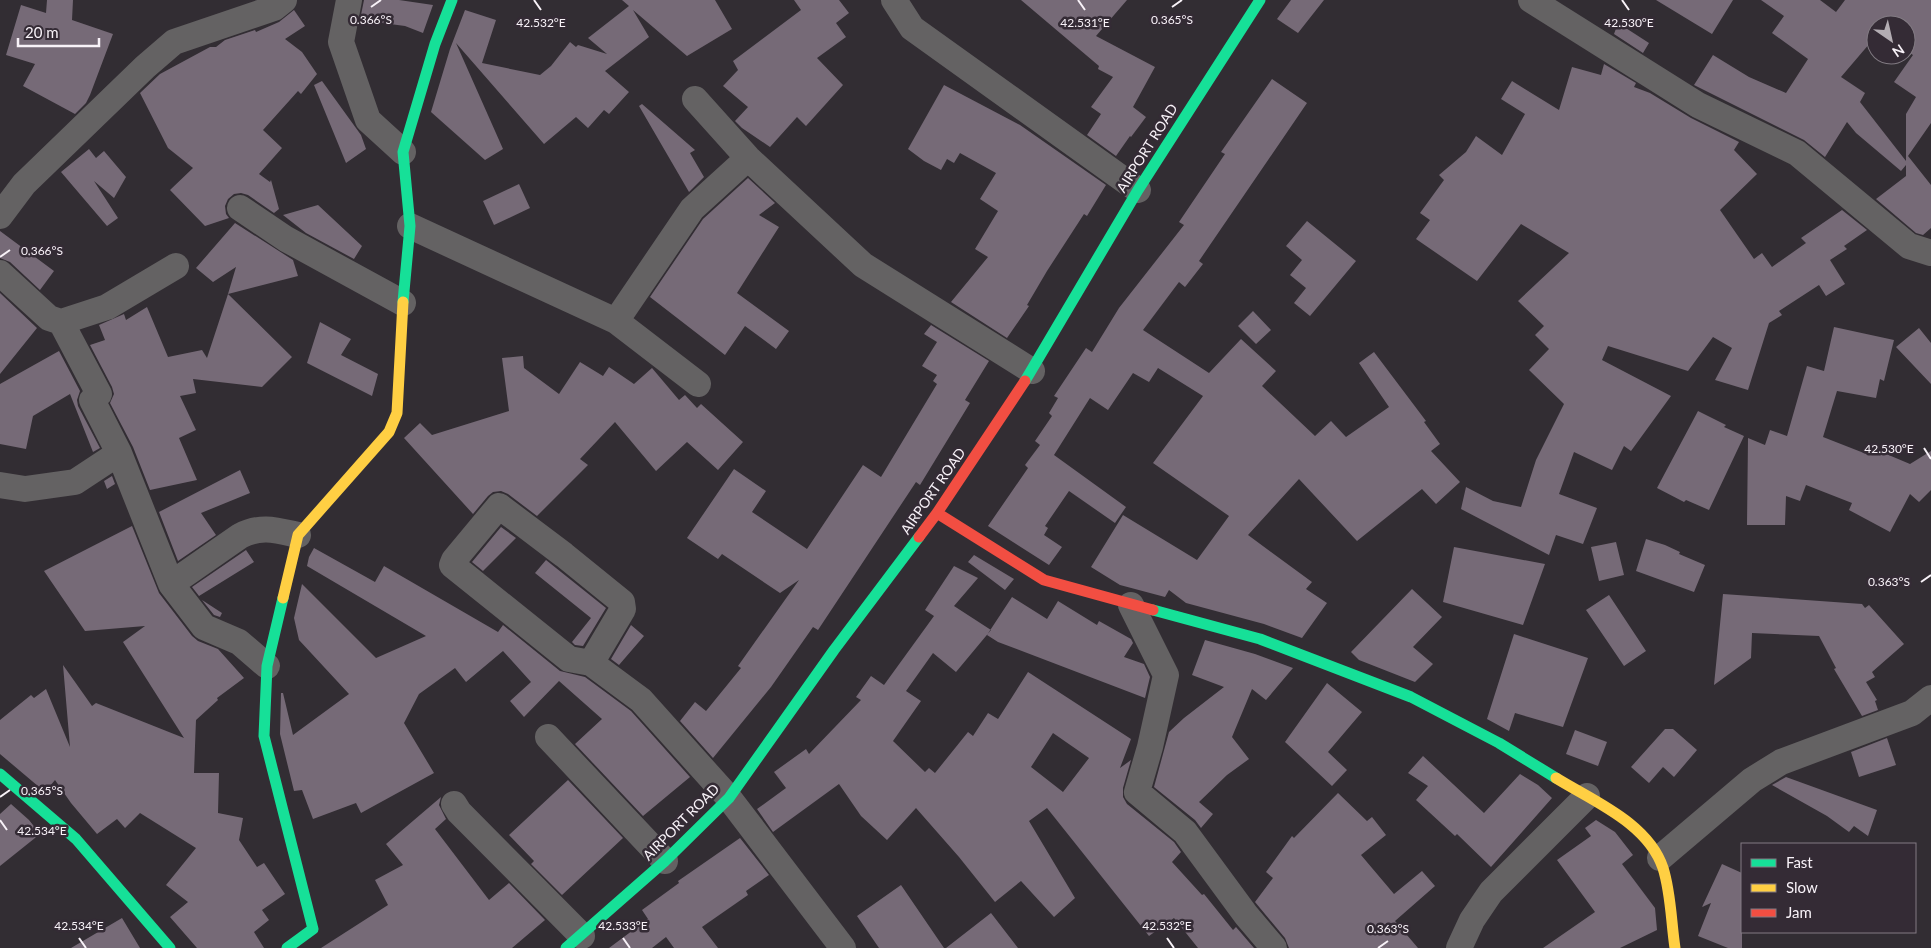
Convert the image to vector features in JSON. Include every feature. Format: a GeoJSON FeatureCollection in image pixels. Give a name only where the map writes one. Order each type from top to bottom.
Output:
{"type":"FeatureCollection","features":[{"type":"Feature","properties":{"kind":"street"},"geometry":{"type":"LineString","coordinates":[[0,216],[24,184],[145,67],[174,42],[274,8],[284,0]]}},
{"type":"Feature","properties":{"kind":"street"},"geometry":{"type":"LineString","coordinates":[[349,0],[341,42],[368,120],[404,152]]}},
{"type":"Feature","properties":{"kind":"street"},"geometry":{"type":"LineString","coordinates":[[287,948],[313,928],[264,736],[267,666],[298,535],[390,432],[397,413],[403,303],[410,226],[404,152],[434,44],[452,0]]}},
{"type":"Feature","properties":{"kind":"street"},"geometry":{"type":"LineString","coordinates":[[894,0],[912,28],[1138,190]]}},
{"type":"Feature","properties":{"kind":"street","name":"AIRPORT ROAD"},"geometry":{"type":"LineString","coordinates":[[574,942],[665,861],[729,798],[834,650],[938,513],[1032,371],[1138,190],[1260,0]]}},
{"type":"Feature","properties":{"kind":"street"},"geometry":{"type":"LineString","coordinates":[[1531,0],[1698,105],[1797,152],[1909,246],[1931,253]]}},
{"type":"Feature","properties":{"kind":"street"},"geometry":{"type":"LineString","coordinates":[[695,99],[748,158],[863,265],[1032,371]]}},
{"type":"Feature","properties":{"kind":"street"},"geometry":{"type":"LineString","coordinates":[[616,322],[692,208],[748,158]]}},
{"type":"Feature","properties":{"kind":"street"},"geometry":{"type":"LineString","coordinates":[[240,208],[286,239],[403,303]]}},
{"type":"Feature","properties":{"kind":"street"},"geometry":{"type":"LineString","coordinates":[[410,226],[616,322],[698,384]]}},
{"type":"Feature","properties":{"kind":"street"},"geometry":{"type":"LineString","coordinates":[[0,273],[49,318],[61,322],[107,307],[176,266]]}},
{"type":"Feature","properties":{"kind":"street"},"geometry":{"type":"LineString","coordinates":[[61,322],[99,394],[92,400],[120,453],[170,584],[204,627],[239,642],[267,666]]}},
{"type":"Feature","properties":{"kind":"street"},"geometry":{"type":"LineString","coordinates":[[0,485],[26,490],[75,482],[120,453]]}},
{"type":"Feature","properties":{"kind":"street"},"geometry":{"type":"LineString","coordinates":[[591,663],[624,610],[622,602],[500,506],[454,560],[452,566],[569,659],[591,663],[642,700],[729,798],[843,948]]}},
{"type":"Feature","properties":{"kind":"street"},"geometry":{"type":"LineString","coordinates":[[938,513],[1044,580],[1260,639],[1411,697],[1499,743],[1632,824],[1648,840],[1660,858],[1666,879],[1675,948]]}},
{"type":"Feature","properties":{"kind":"street"},"geometry":{"type":"LineString","coordinates":[[170,584],[251,530],[273,530],[298,535]]}},
{"type":"Feature","properties":{"kind":"street"},"geometry":{"type":"LineString","coordinates":[[1131,605],[1166,675],[1150,747],[1137,792],[1185,832],[1246,915],[1274,948]]}},
{"type":"Feature","properties":{"kind":"street"},"geometry":{"type":"LineString","coordinates":[[1660,858],[1752,780],[1781,762],[1912,713],[1931,698]]}},
{"type":"Feature","properties":{"kind":"street"},"geometry":{"type":"LineString","coordinates":[[548,737],[665,861]]}},
{"type":"Feature","properties":{"kind":"street"},"geometry":{"type":"LineString","coordinates":[[0,774],[76,839],[170,948]]}},
{"type":"Feature","properties":{"kind":"street"},"geometry":{"type":"LineString","coordinates":[[1459,948],[1472,920],[1491,892],[1587,796]]}},
{"type":"Feature","properties":{"kind":"street"},"geometry":{"type":"LineString","coordinates":[[454,804],[574,942]]}},
{"type":"Feature","properties":{"kind":"building"},"geometry":{"type":"Polygon","coordinates":[[[47,0],[73,0],[72,20],[113,34],[90,95],[86,103],[75,114],[23,86],[35,64],[6,55],[21,5],[46,13],[47,0]]]}},
{"type":"Feature","properties":{"kind":"building"},"geometry":{"type":"Polygon","coordinates":[[[364,0],[399,0],[433,5],[423,33],[405,26],[360,20],[364,0]]]}},
{"type":"Feature","properties":{"kind":"building"},"geometry":{"type":"Polygon","coordinates":[[[622,0],[715,0],[732,29],[687,56],[633,10],[649,37],[605,71],[629,92],[609,114],[604,110],[588,128],[576,117],[544,144],[456,43],[503,149],[485,160],[431,112],[450,49],[465,10],[496,20],[482,63],[540,75],[551,66],[570,42],[576,47],[578,45],[607,54],[588,38],[629,6],[622,0]]]}},
{"type":"Feature","properties":{"kind":"building"},"geometry":{"type":"Polygon","coordinates":[[[794,0],[839,0],[849,13],[836,23],[846,37],[817,58],[843,85],[806,126],[797,117],[770,147],[735,121],[748,107],[723,86],[738,70],[733,61],[801,10],[794,0]]]}},
{"type":"Feature","properties":{"kind":"building"},"geometry":{"type":"Polygon","coordinates":[[[1021,0],[1127,0],[1096,36],[1155,67],[1133,107],[1146,117],[1116,156],[1087,135],[1101,114],[1091,107],[1113,77],[1098,69],[1099,66],[1021,0]]]}},
{"type":"Feature","properties":{"kind":"building"},"geometry":{"type":"Polygon","coordinates":[[[1291,0],[1324,0],[1298,33],[1277,19],[1291,0]]]}},
{"type":"Feature","properties":{"kind":"building"},"geometry":{"type":"Polygon","coordinates":[[[1656,0],[1733,0],[1712,34],[1656,0]]]}},
{"type":"Feature","properties":{"kind":"building"},"geometry":{"type":"Polygon","coordinates":[[[1761,0],[1820,0],[1836,12],[1845,0],[1931,0],[1931,123],[1908,156],[1931,185],[1931,228],[1923,235],[1916,233],[1876,199],[1906,176],[1906,165],[1901,171],[1856,133],[1847,122],[1825,157],[1804,140],[1694,85],[1713,55],[1749,77],[1786,93],[1808,59],[1772,33],[1784,16],[1761,0]],[[1866,15],[1866,48],[1841,77],[1865,93],[1860,102],[1906,161],[1906,114],[1916,97],[1894,82],[1906,65],[1916,65],[1916,15],[1866,15]]]}},
{"type":"Feature","properties":{"kind":"building"},"geometry":{"type":"Polygon","coordinates":[[[294,10],[305,26],[285,39],[302,52],[317,74],[301,94],[298,91],[263,130],[282,148],[259,174],[270,182],[271,180],[279,209],[274,213],[248,195],[234,194],[228,199],[225,206],[226,214],[229,218],[205,226],[170,190],[193,168],[168,148],[140,93],[160,74],[210,47],[216,47],[225,40],[255,30],[256,32],[279,22],[294,10]]]}},
{"type":"Feature","properties":{"kind":"building"},"geometry":{"type":"Polygon","coordinates":[[[1618,23],[1649,43],[1643,53],[1614,34],[1618,23]]]}},
{"type":"Feature","properties":{"kind":"building"},"geometry":{"type":"Polygon","coordinates":[[[1604,64],[1636,83],[1634,87],[1650,93],[1691,118],[1739,142],[1734,150],[1757,174],[1720,210],[1754,259],[1762,253],[1772,267],[1806,243],[1801,238],[1842,210],[1867,230],[1844,246],[1847,249],[1830,260],[1845,284],[1826,296],[1819,285],[1779,311],[1782,315],[1769,323],[1748,390],[1715,380],[1732,348],[1713,337],[1688,371],[1608,346],[1602,360],[1671,396],[1631,451],[1624,446],[1612,470],[1574,452],[1559,494],[1597,508],[1583,544],[1556,535],[1549,555],[1461,509],[1466,487],[1493,501],[1521,507],[1536,460],[1564,404],[1529,370],[1549,349],[1535,335],[1544,326],[1518,301],[1569,253],[1521,224],[1477,281],[1416,239],[1430,220],[1420,213],[1444,180],[1439,175],[1466,152],[1476,136],[1502,155],[1525,114],[1501,99],[1512,81],[1559,110],[1572,67],[1601,75],[1604,64]]]}},
{"type":"Feature","properties":{"kind":"building"},"geometry":{"type":"Polygon","coordinates":[[[1272,79],[1307,103],[1199,261],[1203,264],[1185,287],[1179,282],[1143,330],[1209,373],[1241,339],[1276,371],[1262,386],[1315,436],[1331,421],[1346,437],[1389,407],[1359,363],[1374,352],[1426,421],[1424,422],[1440,444],[1431,451],[1460,482],[1436,504],[1422,489],[1357,541],[1299,479],[1248,535],[1312,582],[1306,589],[1327,603],[1302,638],[1264,624],[1186,603],[1169,590],[1165,597],[1120,585],[1091,567],[1123,515],[1197,560],[1229,516],[1153,463],[1203,396],[1158,368],[1149,382],[1133,373],[1108,410],[1090,398],[1054,455],[1126,507],[1115,523],[1069,491],[1045,526],[1048,528],[1044,535],[1062,547],[1049,565],[988,526],[1028,468],[1025,465],[1040,445],[1035,441],[1052,416],[1049,413],[1058,398],[1054,396],[1086,348],[1092,352],[1119,308],[1184,225],[1179,222],[1225,154],[1221,152],[1272,79]]]}},
{"type":"Feature","properties":{"kind":"building"},"geometry":{"type":"Polygon","coordinates":[[[322,81],[361,135],[366,149],[346,163],[314,85],[322,81]]]}},
{"type":"Feature","properties":{"kind":"building"},"geometry":{"type":"Polygon","coordinates":[[[944,85],[1020,125],[1106,185],[1087,216],[1084,214],[1047,271],[1027,305],[1029,306],[1007,338],[951,302],[988,257],[975,249],[998,211],[980,199],[996,173],[960,153],[954,163],[947,159],[941,170],[924,161],[908,149],[944,85]]]}},
{"type":"Feature","properties":{"kind":"building"},"geometry":{"type":"Polygon","coordinates":[[[642,104],[695,150],[690,153],[704,177],[689,192],[639,106],[642,104]]]}},
{"type":"Feature","properties":{"kind":"building"},"geometry":{"type":"Polygon","coordinates":[[[89,149],[96,158],[104,151],[126,177],[114,198],[94,181],[118,218],[107,226],[61,172],[89,149]]]}},
{"type":"Feature","properties":{"kind":"building"},"geometry":{"type":"Polygon","coordinates":[[[748,178],[775,203],[759,215],[779,227],[737,293],[789,331],[776,349],[745,326],[725,355],[650,297],[703,219],[748,178]]]}},
{"type":"Feature","properties":{"kind":"building"},"geometry":{"type":"Polygon","coordinates":[[[519,184],[530,208],[494,225],[483,201],[519,184]]]}},
{"type":"Feature","properties":{"kind":"building"},"geometry":{"type":"Polygon","coordinates":[[[318,205],[362,246],[354,259],[306,233],[283,215],[318,205]]]}},
{"type":"Feature","properties":{"kind":"building"},"geometry":{"type":"Polygon","coordinates":[[[1307,221],[1356,261],[1310,316],[1294,303],[1306,288],[1290,275],[1302,260],[1286,246],[1307,221]]]}},
{"type":"Feature","properties":{"kind":"building"},"geometry":{"type":"Polygon","coordinates":[[[235,223],[293,260],[298,276],[228,294],[236,267],[213,282],[196,268],[235,223]]]}},
{"type":"Feature","properties":{"kind":"building"},"geometry":{"type":"Polygon","coordinates":[[[0,231],[54,271],[40,290],[10,262],[0,258],[0,231]]]}},
{"type":"Feature","properties":{"kind":"building"},"geometry":{"type":"Polygon","coordinates":[[[0,293],[37,328],[0,374],[0,293]]]}},
{"type":"Feature","properties":{"kind":"building"},"geometry":{"type":"Polygon","coordinates":[[[228,294],[292,357],[262,387],[193,379],[196,393],[180,396],[196,430],[179,438],[197,480],[150,490],[133,447],[110,403],[114,394],[112,387],[90,345],[105,340],[99,325],[124,314],[126,320],[147,307],[168,357],[202,350],[207,358],[228,294]]]}},
{"type":"Feature","properties":{"kind":"building"},"geometry":{"type":"Polygon","coordinates":[[[1253,311],[1271,330],[1256,344],[1238,326],[1253,311]]]}},
{"type":"Feature","properties":{"kind":"building"},"geometry":{"type":"Polygon","coordinates":[[[320,322],[351,339],[341,355],[378,374],[372,396],[307,363],[320,322]]]}},
{"type":"Feature","properties":{"kind":"building"},"geometry":{"type":"Polygon","coordinates":[[[931,325],[989,361],[965,400],[970,403],[920,485],[916,482],[818,630],[813,627],[771,687],[713,758],[680,721],[695,702],[706,711],[741,668],[738,666],[799,580],[780,593],[722,554],[718,559],[687,538],[734,469],[766,491],[752,512],[807,549],[863,465],[881,477],[937,384],[933,381],[937,375],[922,366],[937,342],[924,334],[931,325]]]}},
{"type":"Feature","properties":{"kind":"building"},"geometry":{"type":"Polygon","coordinates":[[[1834,327],[1894,340],[1884,381],[1880,379],[1876,398],[1837,391],[1823,437],[1869,455],[1872,448],[1910,464],[1931,451],[1931,490],[1919,502],[1910,494],[1890,532],[1849,510],[1852,503],[1806,485],[1800,501],[1786,496],[1785,525],[1747,525],[1748,438],[1765,445],[1770,430],[1787,436],[1807,366],[1824,371],[1834,327]]]}},
{"type":"Feature","properties":{"kind":"building"},"geometry":{"type":"Polygon","coordinates":[[[1919,328],[1931,343],[1931,384],[1896,347],[1919,328]]]}},
{"type":"Feature","properties":{"kind":"building"},"geometry":{"type":"Polygon","coordinates":[[[59,351],[80,391],[77,400],[78,406],[100,448],[93,452],[70,394],[33,416],[26,449],[0,444],[0,384],[59,351]]]}},
{"type":"Feature","properties":{"kind":"building"},"geometry":{"type":"Polygon","coordinates":[[[523,356],[524,368],[559,394],[580,362],[603,376],[609,367],[634,384],[652,368],[679,400],[685,395],[697,408],[701,404],[743,442],[718,470],[687,442],[656,471],[615,422],[580,459],[588,465],[537,516],[508,494],[501,491],[493,492],[488,496],[473,514],[404,438],[420,423],[432,435],[509,411],[502,358],[523,356]]]}},
{"type":"Feature","properties":{"kind":"building"},"geometry":{"type":"Polygon","coordinates":[[[1698,411],[1726,425],[1724,427],[1744,436],[1709,510],[1686,500],[1684,502],[1657,488],[1698,411]]]}},
{"type":"Feature","properties":{"kind":"building"},"geometry":{"type":"Polygon","coordinates":[[[240,470],[250,493],[201,513],[216,535],[178,561],[159,512],[240,470]]]}},
{"type":"Feature","properties":{"kind":"building"},"geometry":{"type":"Polygon","coordinates":[[[112,476],[115,484],[107,489],[104,481],[112,476]]]}},
{"type":"Feature","properties":{"kind":"building"},"geometry":{"type":"Polygon","coordinates":[[[132,526],[159,593],[192,636],[198,641],[218,649],[244,678],[217,698],[218,700],[196,720],[194,773],[219,773],[218,813],[243,818],[239,840],[257,867],[264,863],[285,894],[262,910],[269,920],[254,932],[264,948],[197,948],[170,917],[188,902],[166,885],[196,848],[140,813],[125,828],[117,819],[97,834],[55,780],[45,792],[0,754],[0,720],[31,695],[34,698],[46,689],[70,747],[63,665],[92,706],[96,703],[184,738],[123,642],[145,626],[85,631],[44,571],[132,526]]]}},
{"type":"Feature","properties":{"kind":"building"},"geometry":{"type":"Polygon","coordinates":[[[501,527],[516,538],[483,571],[472,562],[501,527]]]}},
{"type":"Feature","properties":{"kind":"building"},"geometry":{"type":"Polygon","coordinates":[[[1646,539],[1665,545],[1680,552],[1679,554],[1705,565],[1694,592],[1636,571],[1646,539]]]}},
{"type":"Feature","properties":{"kind":"building"},"geometry":{"type":"Polygon","coordinates":[[[1616,542],[1624,575],[1599,581],[1591,547],[1616,542]]]}},
{"type":"Feature","properties":{"kind":"building"},"geometry":{"type":"Polygon","coordinates":[[[1454,547],[1545,564],[1523,625],[1443,602],[1454,547]]]}},
{"type":"Feature","properties":{"kind":"building"},"geometry":{"type":"Polygon","coordinates":[[[314,548],[375,582],[384,566],[498,632],[503,625],[560,671],[585,677],[631,711],[690,777],[643,816],[575,744],[602,719],[559,681],[524,717],[510,701],[531,682],[503,651],[466,682],[455,668],[419,694],[404,723],[434,773],[361,813],[356,803],[313,819],[302,790],[294,791],[280,734],[281,693],[283,693],[293,735],[349,694],[299,640],[294,618],[302,584],[376,658],[426,636],[307,566],[314,548]]]}},
{"type":"Feature","properties":{"kind":"building"},"geometry":{"type":"Polygon","coordinates":[[[246,550],[254,562],[199,596],[192,587],[246,550]]]}},
{"type":"Feature","properties":{"kind":"building"},"geometry":{"type":"Polygon","coordinates":[[[974,555],[1014,579],[1005,590],[968,562],[974,555]]]}},
{"type":"Feature","properties":{"kind":"building"},"geometry":{"type":"Polygon","coordinates":[[[546,560],[606,608],[583,646],[575,645],[572,642],[591,618],[535,573],[546,560]]]}},
{"type":"Feature","properties":{"kind":"building"},"geometry":{"type":"Polygon","coordinates":[[[954,566],[978,578],[954,606],[991,630],[956,672],[933,653],[906,691],[921,701],[893,741],[925,772],[929,768],[935,773],[968,732],[973,736],[988,713],[998,719],[1028,672],[1131,739],[1120,768],[1131,760],[1123,788],[1123,797],[1127,804],[1174,842],[1181,852],[1172,862],[1202,895],[1204,894],[1233,930],[1236,927],[1254,948],[1198,948],[1174,918],[1149,936],[1047,808],[1029,821],[1075,898],[1054,917],[1021,881],[995,902],[916,808],[887,840],[861,816],[839,784],[773,832],[757,809],[786,788],[774,772],[806,749],[809,754],[861,700],[856,697],[871,676],[884,685],[934,616],[925,610],[954,566]],[[1053,733],[1031,767],[1063,792],[1089,758],[1053,733]]]}},
{"type":"Feature","properties":{"kind":"building"},"geometry":{"type":"Polygon","coordinates":[[[1412,589],[1442,617],[1413,647],[1433,664],[1415,682],[1359,660],[1351,652],[1412,589]]]}},
{"type":"Feature","properties":{"kind":"building"},"geometry":{"type":"Polygon","coordinates":[[[1723,594],[1862,604],[1865,608],[1869,605],[1904,644],[1872,672],[1875,677],[1866,682],[1877,700],[1875,701],[1878,710],[1862,716],[1834,669],[1836,668],[1819,636],[1752,633],[1751,658],[1714,685],[1723,594]]]}},
{"type":"Feature","properties":{"kind":"building"},"geometry":{"type":"Polygon","coordinates":[[[1609,595],[1646,651],[1624,666],[1586,610],[1609,595]]]}},
{"type":"Feature","properties":{"kind":"building"},"geometry":{"type":"Polygon","coordinates":[[[1012,597],[1047,619],[1058,601],[1097,625],[1099,621],[1131,639],[1133,643],[1124,657],[1144,664],[1150,677],[1145,698],[998,642],[987,635],[1012,597]]]}},
{"type":"Feature","properties":{"kind":"building"},"geometry":{"type":"Polygon","coordinates":[[[202,600],[222,613],[220,617],[214,615],[202,600]]]}},
{"type":"Feature","properties":{"kind":"building"},"geometry":{"type":"Polygon","coordinates":[[[631,625],[644,636],[619,665],[611,659],[631,625]]]}},
{"type":"Feature","properties":{"kind":"building"},"geometry":{"type":"Polygon","coordinates":[[[1514,634],[1588,658],[1563,727],[1515,713],[1509,731],[1487,719],[1514,634]]]}},
{"type":"Feature","properties":{"kind":"building"},"geometry":{"type":"Polygon","coordinates":[[[1205,640],[1255,654],[1293,668],[1266,700],[1252,689],[1232,737],[1249,759],[1227,775],[1199,802],[1213,814],[1201,828],[1195,820],[1154,787],[1169,732],[1224,687],[1192,675],[1205,640]]]}},
{"type":"Feature","properties":{"kind":"building"},"geometry":{"type":"Polygon","coordinates":[[[1327,683],[1362,712],[1328,752],[1347,770],[1332,786],[1285,742],[1327,683]]]}},
{"type":"Feature","properties":{"kind":"building"},"geometry":{"type":"Polygon","coordinates":[[[1665,729],[1673,729],[1697,750],[1674,777],[1663,767],[1649,783],[1631,767],[1665,729]]]}},
{"type":"Feature","properties":{"kind":"building"},"geometry":{"type":"Polygon","coordinates":[[[1575,730],[1607,742],[1598,766],[1566,754],[1575,730]]]}},
{"type":"Feature","properties":{"kind":"building"},"geometry":{"type":"Polygon","coordinates":[[[1887,738],[1896,765],[1859,777],[1851,752],[1887,738]]]}},
{"type":"Feature","properties":{"kind":"building"},"geometry":{"type":"Polygon","coordinates":[[[1423,756],[1484,813],[1520,774],[1538,785],[1552,798],[1491,867],[1457,834],[1455,836],[1416,800],[1428,786],[1408,773],[1423,756]]]}},
{"type":"Feature","properties":{"kind":"building"},"geometry":{"type":"Polygon","coordinates":[[[1786,777],[1877,810],[1868,836],[1854,826],[1849,832],[1827,816],[1772,785],[1786,777]]]}},
{"type":"Feature","properties":{"kind":"building"},"geometry":{"type":"Polygon","coordinates":[[[568,780],[623,838],[562,895],[531,864],[534,861],[509,835],[568,780]]]}},
{"type":"Feature","properties":{"kind":"building"},"geometry":{"type":"Polygon","coordinates":[[[1338,793],[1367,821],[1372,817],[1386,835],[1361,855],[1394,894],[1422,871],[1435,886],[1395,921],[1418,948],[1289,948],[1285,938],[1255,902],[1273,878],[1266,872],[1292,836],[1294,838],[1338,793]]]}},
{"type":"Feature","properties":{"kind":"building"},"geometry":{"type":"Polygon","coordinates":[[[441,797],[439,805],[446,819],[435,829],[489,900],[509,883],[545,920],[512,948],[321,948],[388,905],[375,880],[403,865],[386,844],[441,797]]]}},
{"type":"Feature","properties":{"kind":"building"},"geometry":{"type":"Polygon","coordinates":[[[11,804],[29,820],[40,834],[0,866],[0,814],[11,804]]]}},
{"type":"Feature","properties":{"kind":"building"},"geometry":{"type":"Polygon","coordinates":[[[1596,820],[1615,832],[1633,855],[1622,864],[1655,908],[1657,930],[1620,948],[1543,948],[1595,912],[1557,860],[1591,836],[1585,828],[1596,820]]]}},
{"type":"Feature","properties":{"kind":"building"},"geometry":{"type":"Polygon","coordinates":[[[740,838],[769,875],[746,891],[748,895],[702,927],[718,948],[674,948],[666,937],[652,948],[609,948],[648,919],[642,910],[679,883],[678,881],[740,838]]]}},
{"type":"Feature","properties":{"kind":"building"},"geometry":{"type":"Polygon","coordinates":[[[1722,864],[1741,873],[1742,948],[1728,948],[1698,936],[1711,903],[1702,907],[1722,864]]]}},
{"type":"Feature","properties":{"kind":"building"},"geometry":{"type":"Polygon","coordinates":[[[901,885],[944,948],[879,948],[857,916],[901,885]]]}},
{"type":"Feature","properties":{"kind":"building"},"geometry":{"type":"Polygon","coordinates":[[[991,913],[1018,948],[946,948],[991,913]]]}},
{"type":"Feature","properties":{"kind":"building"},"geometry":{"type":"Polygon","coordinates":[[[122,918],[140,948],[71,948],[122,918]]]}},
{"type":"Feature","properties":{"kind":"traffic: fast"},"geometry":{"type":"LineString","coordinates":[[403,302],[410,226],[403,152],[435,44],[452,0]]}},
{"type":"Feature","properties":{"kind":"traffic: fast"},"geometry":{"type":"LineString","coordinates":[[1025,381],[1138,190],[1260,0]]}},
{"type":"Feature","properties":{"kind":"traffic: fast"},"geometry":{"type":"LineString","coordinates":[[566,948],[665,861],[729,798],[834,650],[919,537]]}},
{"type":"Feature","properties":{"kind":"traffic: fast"},"geometry":{"type":"LineString","coordinates":[[283,598],[267,666],[264,736],[313,929],[287,948]]}},
{"type":"Feature","properties":{"kind":"traffic: fast"},"geometry":{"type":"LineString","coordinates":[[1153,610],[1260,639],[1411,697],[1499,743],[1556,778]]}},
{"type":"Feature","properties":{"kind":"traffic: fast"},"geometry":{"type":"LineString","coordinates":[[0,774],[76,839],[170,948]]}},
{"type":"Feature","properties":{"kind":"traffic: slow"},"geometry":{"type":"LineString","coordinates":[[283,598],[298,535],[389,432],[397,413],[403,302]]}},
{"type":"Feature","properties":{"kind":"traffic: slow"},"geometry":{"type":"LineString","coordinates":[[1556,778],[1618,815],[1645,838],[1656,852],[1668,887],[1675,948]]}},
{"type":"Feature","properties":{"kind":"traffic: jam"},"geometry":{"type":"LineString","coordinates":[[919,537],[1025,381]]}},
{"type":"Feature","properties":{"kind":"traffic: jam"},"geometry":{"type":"LineString","coordinates":[[937,513],[1044,580],[1153,610]]}}]}
